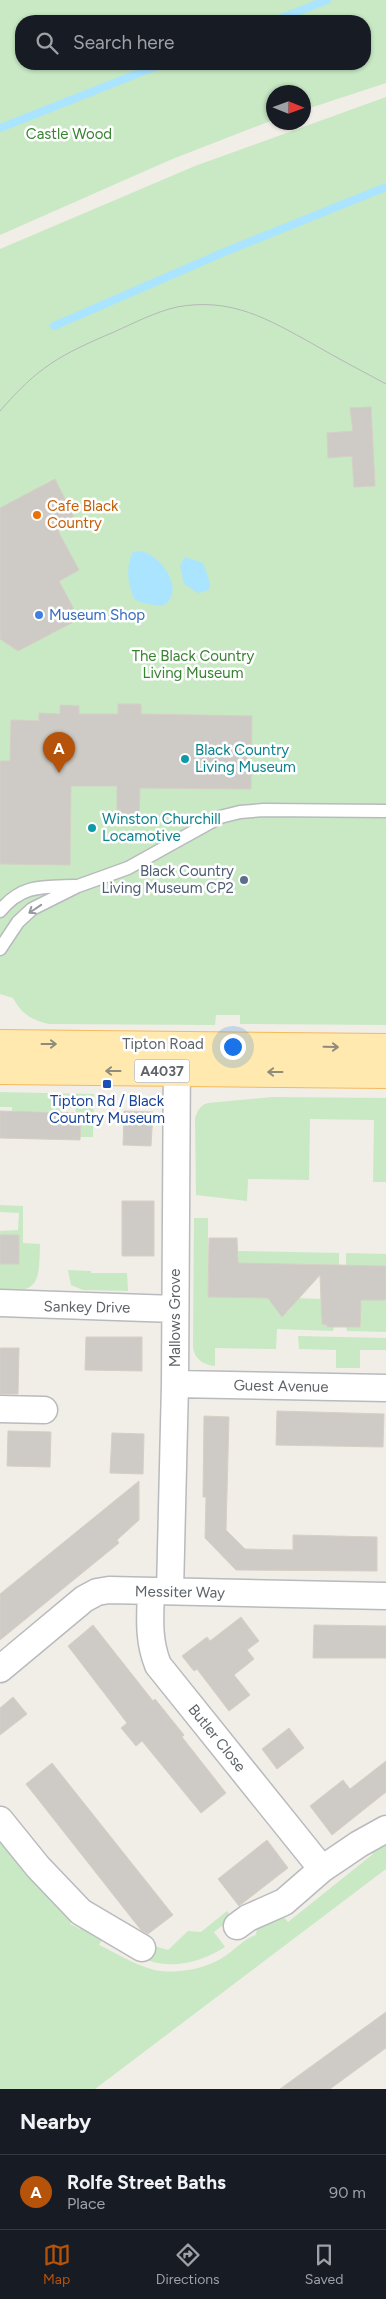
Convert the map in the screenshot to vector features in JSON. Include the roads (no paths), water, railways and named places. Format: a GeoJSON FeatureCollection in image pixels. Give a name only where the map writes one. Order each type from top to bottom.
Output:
{"type":"FeatureCollection","features":[{"type":"Feature","properties":{"kind":"main road","name":"Tipton Road"},"geometry":{"type":"LineString","coordinates":[[0,1044],[177,1044],[386,1048]]}},
{"type":"Feature","properties":{"kind":"main road","name":"Tipton Road"},"geometry":{"type":"LineString","coordinates":[[0,1070],[386,1074]]}},
{"type":"Feature","properties":{"kind":"street","name":"Mallows Grove"},"geometry":{"type":"LineString","coordinates":[[160,1591],[175,1384],[177,1044]]}},
{"type":"Feature","properties":{"kind":"street","name":"Sankey Drive"},"geometry":{"type":"LineString","coordinates":[[0,1303],[175,1309]]}},
{"type":"Feature","properties":{"kind":"street","name":"Guest Avenue"},"geometry":{"type":"LineString","coordinates":[[175,1384],[386,1388]]}},
{"type":"Feature","properties":{"kind":"street"},"geometry":{"type":"LineString","coordinates":[[0,1409],[44,1410]]}},
{"type":"Feature","properties":{"kind":"street","name":"Messiter Way"},"geometry":{"type":"LineString","coordinates":[[0,1669],[84,1599],[97,1592],[109,1590],[386,1596]]}},
{"type":"Feature","properties":{"kind":"street","name":"Butler Close"},"geometry":{"type":"LineString","coordinates":[[160,1591],[149,1631],[151,1648],[158,1665],[322,1869]]}},
{"type":"Feature","properties":{"kind":"street"},"geometry":{"type":"LineString","coordinates":[[0,1820],[38,1867],[81,1912],[142,1948]]}},
{"type":"Feature","properties":{"kind":"street"},"geometry":{"type":"LineString","coordinates":[[237,1926],[248,1918],[284,1902],[322,1869],[359,1844],[386,1829]]}},
{"type":"Feature","properties":{"kind":"lane"},"geometry":{"type":"LineString","coordinates":[[0,949],[18,922],[32,910],[78,886],[128,868],[210,822],[240,812],[386,811]]}},
{"type":"Feature","properties":{"kind":"lane"},"geometry":{"type":"LineString","coordinates":[[0,911],[19,893],[31,888],[78,886]]}},
{"type":"Feature","properties":{"kind":"water"},"geometry":{"type":"Polygon","coordinates":[[[140,551],[156,559],[169,575],[172,592],[169,600],[162,606],[143,603],[134,599],[130,587],[128,569],[133,552],[140,551]]]}},
{"type":"Feature","properties":{"kind":"water"},"geometry":{"type":"Polygon","coordinates":[[[185,557],[203,563],[210,583],[209,590],[198,593],[184,584],[180,565],[185,557]]]}},
{"type":"Feature","properties":{"kind":"waterway"},"geometry":{"type":"LineString","coordinates":[[289,15],[327,0]]}},
{"type":"Feature","properties":{"kind":"waterway"},"geometry":{"type":"LineString","coordinates":[[0,128],[147,70]]}},
{"type":"Feature","properties":{"kind":"waterway"},"geometry":{"type":"LineString","coordinates":[[54,326],[222,253],[386,187]]}},
{"type":"Feature","properties":{"kind":"tram line"},"geometry":{"type":"LineString","coordinates":[[0,411],[39,372],[64,355],[153,315],[177,307],[197,305],[215,305],[248,312],[280,326],[386,384]]}},
{"type":"Feature","properties":{"kind":"place","name":"Cafe Black Country"},"geometry":{"type":"Point","coordinates":[37,515]}},
{"type":"Feature","properties":{"kind":"place","name":"Museum Shop"},"geometry":{"type":"Point","coordinates":[39,615]}},
{"type":"Feature","properties":{"kind":"place","name":"Black Country Living Museum"},"geometry":{"type":"Point","coordinates":[185,759]}},
{"type":"Feature","properties":{"kind":"place","name":"Rolfe Street Baths"},"geometry":{"type":"Point","coordinates":[59,773]}},
{"type":"Feature","properties":{"kind":"place","name":"Winston Churchill Locamotive"},"geometry":{"type":"Point","coordinates":[92,828]}},
{"type":"Feature","properties":{"kind":"place","name":"Black Country Living Museum CP2"},"geometry":{"type":"Point","coordinates":[244,880]}},
{"type":"Feature","properties":{"kind":"place","name":"Tipton Rd / Black Country Museum"},"geometry":{"type":"Point","coordinates":[107,1084]}},
{"type":"Feature","properties":{"kind":"park label","name":"Castle Wood"},"geometry":{"type":"Point","coordinates":[69,134]}},
{"type":"Feature","properties":{"kind":"park label","name":"The Black Country Living Museum"},"geometry":{"type":"Point","coordinates":[193,664]}}]}
